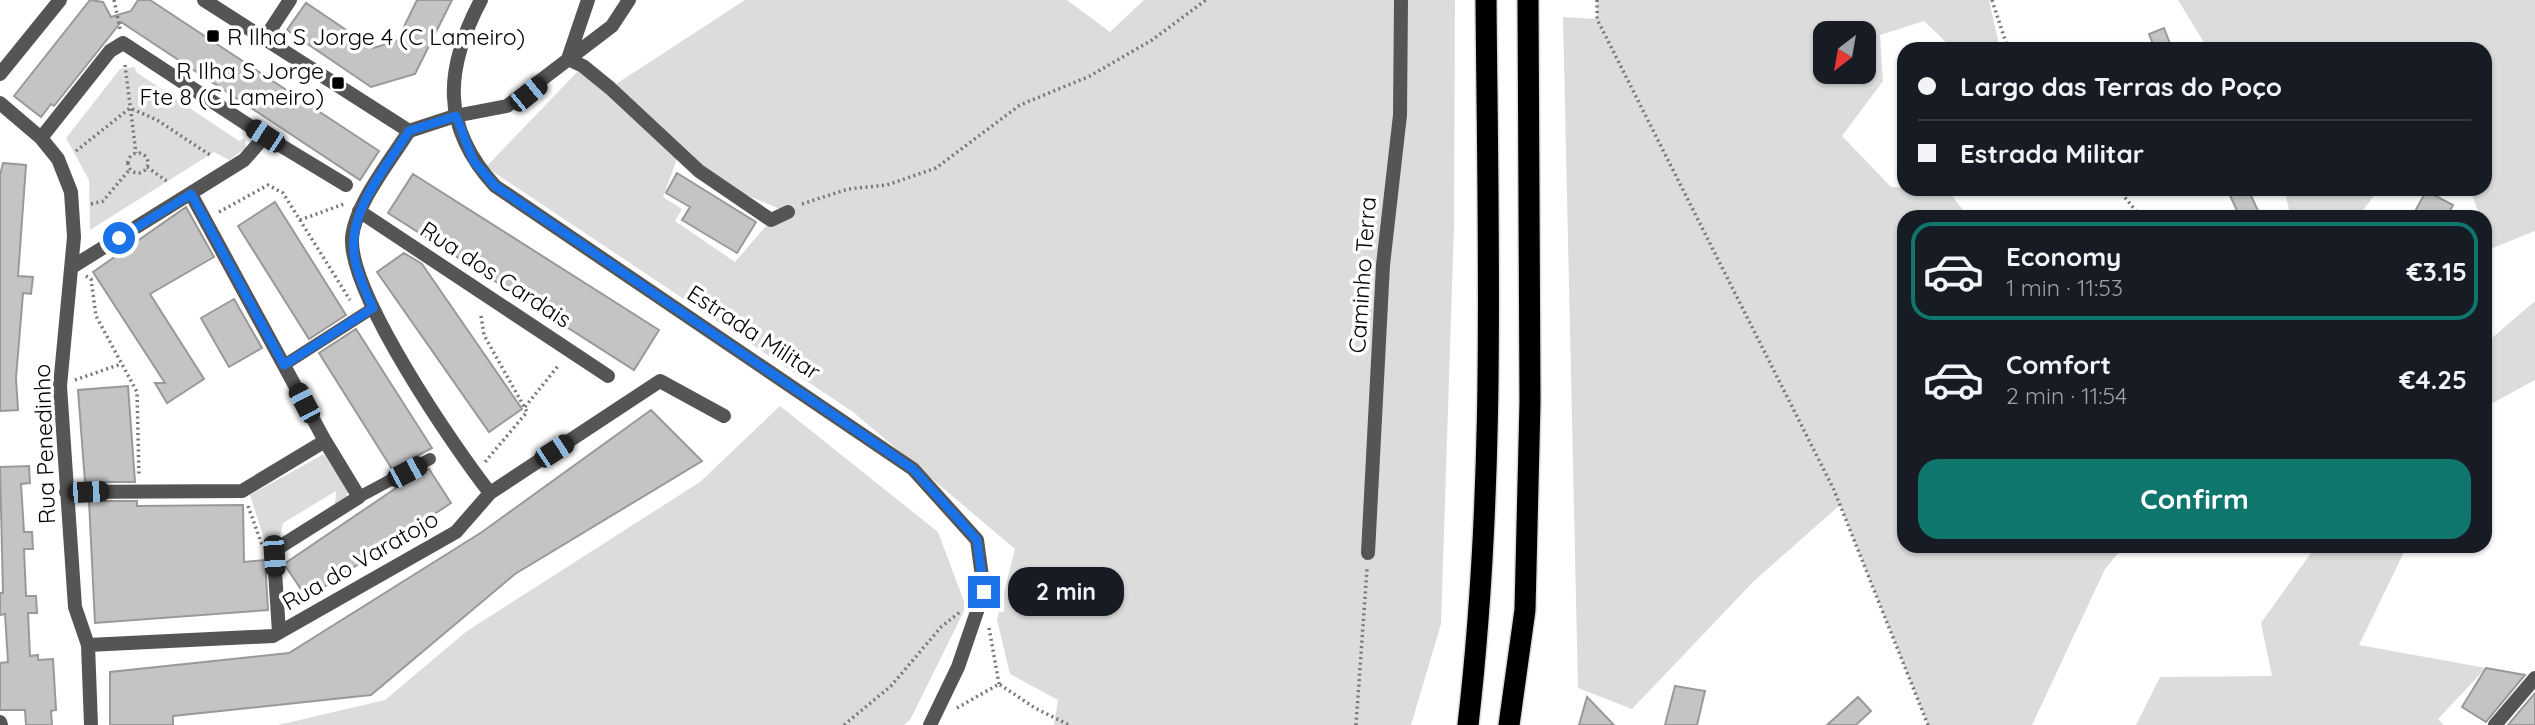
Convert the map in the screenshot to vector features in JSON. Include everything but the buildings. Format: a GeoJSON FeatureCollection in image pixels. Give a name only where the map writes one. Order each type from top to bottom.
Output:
{"type":"FeatureCollection","features":[{"type":"Feature","properties":{"kind":"highway"},"geometry":{"type":"LineString","coordinates":[[1468,725],[1481,612],[1490,400],[1486,0]]}},
{"type":"Feature","properties":{"kind":"highway"},"geometry":{"type":"LineString","coordinates":[[1509,725],[1525,610],[1530,402],[1528,0]]}},
{"type":"Feature","properties":{"kind":"street"},"geometry":{"type":"LineString","coordinates":[[0,74],[60,0]]}},
{"type":"Feature","properties":{"kind":"street"},"geometry":{"type":"LineString","coordinates":[[204,0],[409,131]]}},
{"type":"Feature","properties":{"kind":"street"},"geometry":{"type":"LineString","coordinates":[[265,38],[290,0]]}},
{"type":"Feature","properties":{"kind":"street","name":"Estrada Militar"},"geometry":{"type":"LineString","coordinates":[[481,0],[455,58],[453,95],[456,116],[473,160],[495,186],[913,469],[977,540],[984,592],[958,667],[930,725]]}},
{"type":"Feature","properties":{"kind":"street"},"geometry":{"type":"LineString","coordinates":[[568,59],[588,0]]}},
{"type":"Feature","properties":{"kind":"street"},"geometry":{"type":"LineString","coordinates":[[490,493],[455,449],[367,312],[352,239],[359,211],[409,131],[456,116],[508,106],[612,26],[629,0]]}},
{"type":"Feature","properties":{"kind":"street","name":"Caminho Terra"},"geometry":{"type":"LineString","coordinates":[[1368,553],[1383,264],[1400,115],[1401,0]]}},
{"type":"Feature","properties":{"kind":"street"},"geometry":{"type":"LineString","coordinates":[[41,138],[110,51],[123,43],[265,136],[346,184]]}},
{"type":"Feature","properties":{"kind":"street"},"geometry":{"type":"LineString","coordinates":[[568,59],[583,65],[610,88],[699,171],[771,220],[788,212]]}},
{"type":"Feature","properties":{"kind":"street","name":"Rua Penedinho"},"geometry":{"type":"LineString","coordinates":[[0,103],[41,138],[58,159],[71,192],[72,267],[60,386],[75,607],[88,645],[91,725]]}},
{"type":"Feature","properties":{"kind":"street"},"geometry":{"type":"LineString","coordinates":[[72,267],[244,160],[265,136]]}},
{"type":"Feature","properties":{"kind":"street"},"geometry":{"type":"LineString","coordinates":[[191,194],[325,441],[359,498],[278,548],[274,556],[279,632]]}},
{"type":"Feature","properties":{"kind":"street","name":"Rua dos Cardais"},"geometry":{"type":"LineString","coordinates":[[359,211],[608,376]]}},
{"type":"Feature","properties":{"kind":"street","name":"Rua do Varatojo"},"geometry":{"type":"LineString","coordinates":[[88,645],[273,636],[456,532],[490,493],[660,381],[724,416]]}},
{"type":"Feature","properties":{"kind":"street"},"geometry":{"type":"LineString","coordinates":[[66,492],[242,491],[325,441]]}},
{"type":"Feature","properties":{"kind":"street"},"geometry":{"type":"LineString","coordinates":[[2495,725],[2535,678]]}},
{"type":"Feature","properties":{"kind":"lane"},"geometry":{"type":"LineString","coordinates":[[284,365],[367,312]]}},
{"type":"Feature","properties":{"kind":"lane"},"geometry":{"type":"LineString","coordinates":[[359,498],[430,459]]}},
{"type":"Feature","properties":{"kind":"path"},"geometry":{"type":"LineString","coordinates":[[114,0],[123,43],[134,136],[135,150],[128,159],[130,169]]}},
{"type":"Feature","properties":{"kind":"path"},"geometry":{"type":"LineString","coordinates":[[788,212],[805,202],[848,189],[887,185],[936,169],[1020,105],[1090,76],[1152,40],[1206,0]]}},
{"type":"Feature","properties":{"kind":"path"},"geometry":{"type":"LineString","coordinates":[[1597,0],[1597,19],[1835,490],[1928,725]]}},
{"type":"Feature","properties":{"kind":"path"},"geometry":{"type":"LineString","coordinates":[[1992,0],[2006,42]]}},
{"type":"Feature","properties":{"kind":"path"},"geometry":{"type":"LineString","coordinates":[[76,151],[130,108]]}},
{"type":"Feature","properties":{"kind":"path"},"geometry":{"type":"LineString","coordinates":[[130,108],[157,120],[210,155]]}},
{"type":"Feature","properties":{"kind":"path"},"geometry":{"type":"LineString","coordinates":[[135,150],[146,158],[147,167],[168,182]]}},
{"type":"Feature","properties":{"kind":"path"},"geometry":{"type":"LineString","coordinates":[[130,169],[141,173],[147,167]]}},
{"type":"Feature","properties":{"kind":"path"},"geometry":{"type":"LineString","coordinates":[[92,204],[103,201],[130,169]]}},
{"type":"Feature","properties":{"kind":"path"},"geometry":{"type":"LineString","coordinates":[[205,220],[268,185],[283,193],[367,312]]}},
{"type":"Feature","properties":{"kind":"path"},"geometry":{"type":"LineString","coordinates":[[300,220],[369,195]]}},
{"type":"Feature","properties":{"kind":"path"},"geometry":{"type":"LineString","coordinates":[[2124,196],[2135,210]]}},
{"type":"Feature","properties":{"kind":"path"},"geometry":{"type":"LineString","coordinates":[[72,267],[91,279],[96,316],[136,392],[141,472],[133,491]]}},
{"type":"Feature","properties":{"kind":"path"},"geometry":{"type":"LineString","coordinates":[[475,474],[527,412],[484,335],[481,316]]}},
{"type":"Feature","properties":{"kind":"path"},"geometry":{"type":"LineString","coordinates":[[60,386],[121,363]]}},
{"type":"Feature","properties":{"kind":"path"},"geometry":{"type":"LineString","coordinates":[[525,407],[558,366]]}},
{"type":"Feature","properties":{"kind":"path"},"geometry":{"type":"LineString","coordinates":[[242,491],[264,551]]}},
{"type":"Feature","properties":{"kind":"path"},"geometry":{"type":"LineString","coordinates":[[1356,725],[1368,553]]}},
{"type":"Feature","properties":{"kind":"path"},"geometry":{"type":"LineString","coordinates":[[844,725],[891,686],[941,627],[984,592]]}},
{"type":"Feature","properties":{"kind":"path"},"geometry":{"type":"LineString","coordinates":[[989,625],[999,684],[1035,708],[1069,725]]}},
{"type":"Feature","properties":{"kind":"path"},"geometry":{"type":"LineString","coordinates":[[939,707],[961,708],[999,684]]}},
{"type":"Feature","properties":{"kind":"shaded area"},"geometry":{"type":"Polygon","coordinates":[[[745,0],[1067,0],[1110,32],[1144,0],[1455,0],[1454,226],[1441,624],[1411,725],[1054,725],[1058,700],[1010,674],[997,620],[1015,549],[853,412],[486,167],[583,66],[610,88],[745,0]],[[680,151],[663,197],[682,209],[675,221],[735,262],[771,220],[787,212],[715,182],[680,151]]]}},
{"type":"Feature","properties":{"kind":"shaded area"},"geometry":{"type":"Polygon","coordinates":[[[1597,0],[1989,0],[1998,42],[1946,42],[1924,21],[1880,35],[1883,81],[1842,136],[1891,187],[1897,187],[1897,196],[1952,196],[1963,210],[1897,210],[1897,553],[2118,553],[2105,569],[2032,725],[1928,725],[1840,505],[1754,581],[1632,709],[1578,688],[1563,17],[1597,19],[1597,0]]]}},
{"type":"Feature","properties":{"kind":"shaded area"},"geometry":{"type":"Polygon","coordinates":[[[2178,0],[2535,0],[2535,231],[2492,248],[2492,210],[2478,210],[2472,196],[2492,196],[2492,42],[2204,42],[2178,0]]]}},
{"type":"Feature","properties":{"kind":"shaded area"},"geometry":{"type":"Polygon","coordinates":[[[135,67],[136,72],[239,141],[245,138],[246,148],[229,160],[214,152],[90,230],[89,180],[66,138],[120,69],[135,67]]]}},
{"type":"Feature","properties":{"kind":"shaded area"},"geometry":{"type":"Polygon","coordinates":[[[2286,196],[2374,196],[2363,210],[2289,210],[2286,196]]]}},
{"type":"Feature","properties":{"kind":"shaded area"},"geometry":{"type":"Polygon","coordinates":[[[2535,301],[2535,380],[2492,403],[2492,338],[2535,301]]]}},
{"type":"Feature","properties":{"kind":"shaded area"},"geometry":{"type":"Polygon","coordinates":[[[780,406],[938,532],[966,607],[910,720],[904,725],[278,725],[385,700],[467,631],[700,482],[780,406]]]}},
{"type":"Feature","properties":{"kind":"shaded area"},"geometry":{"type":"Polygon","coordinates":[[[324,454],[348,492],[346,497],[335,504],[336,491],[283,523],[279,540],[273,542],[268,551],[250,495],[324,454]]]}},
{"type":"Feature","properties":{"kind":"shaded area"},"geometry":{"type":"Polygon","coordinates":[[[2311,553],[2404,553],[2359,645],[2486,668],[2438,719],[2444,725],[2136,725],[2160,677],[2272,676],[2261,623],[2311,553]]]}},
{"type":"Feature","properties":{"kind":"place","name":"R Ilha S Jorge 4 (C Lameiro)"},"geometry":{"type":"Point","coordinates":[213,36]}},
{"type":"Feature","properties":{"kind":"place","name":"R Ilha S Jorge Fte 8 (C Lameiro)"},"geometry":{"type":"Point","coordinates":[338,83]}},
{"type":"Feature","properties":{"kind":"route"},"geometry":{"type":"LineString","coordinates":[[119,238],[191,194],[284,365],[373,308],[356,266],[352,239],[359,211],[409,131],[456,116],[473,160],[495,186],[829,409],[913,469],[977,540],[984,592]]}}]}
